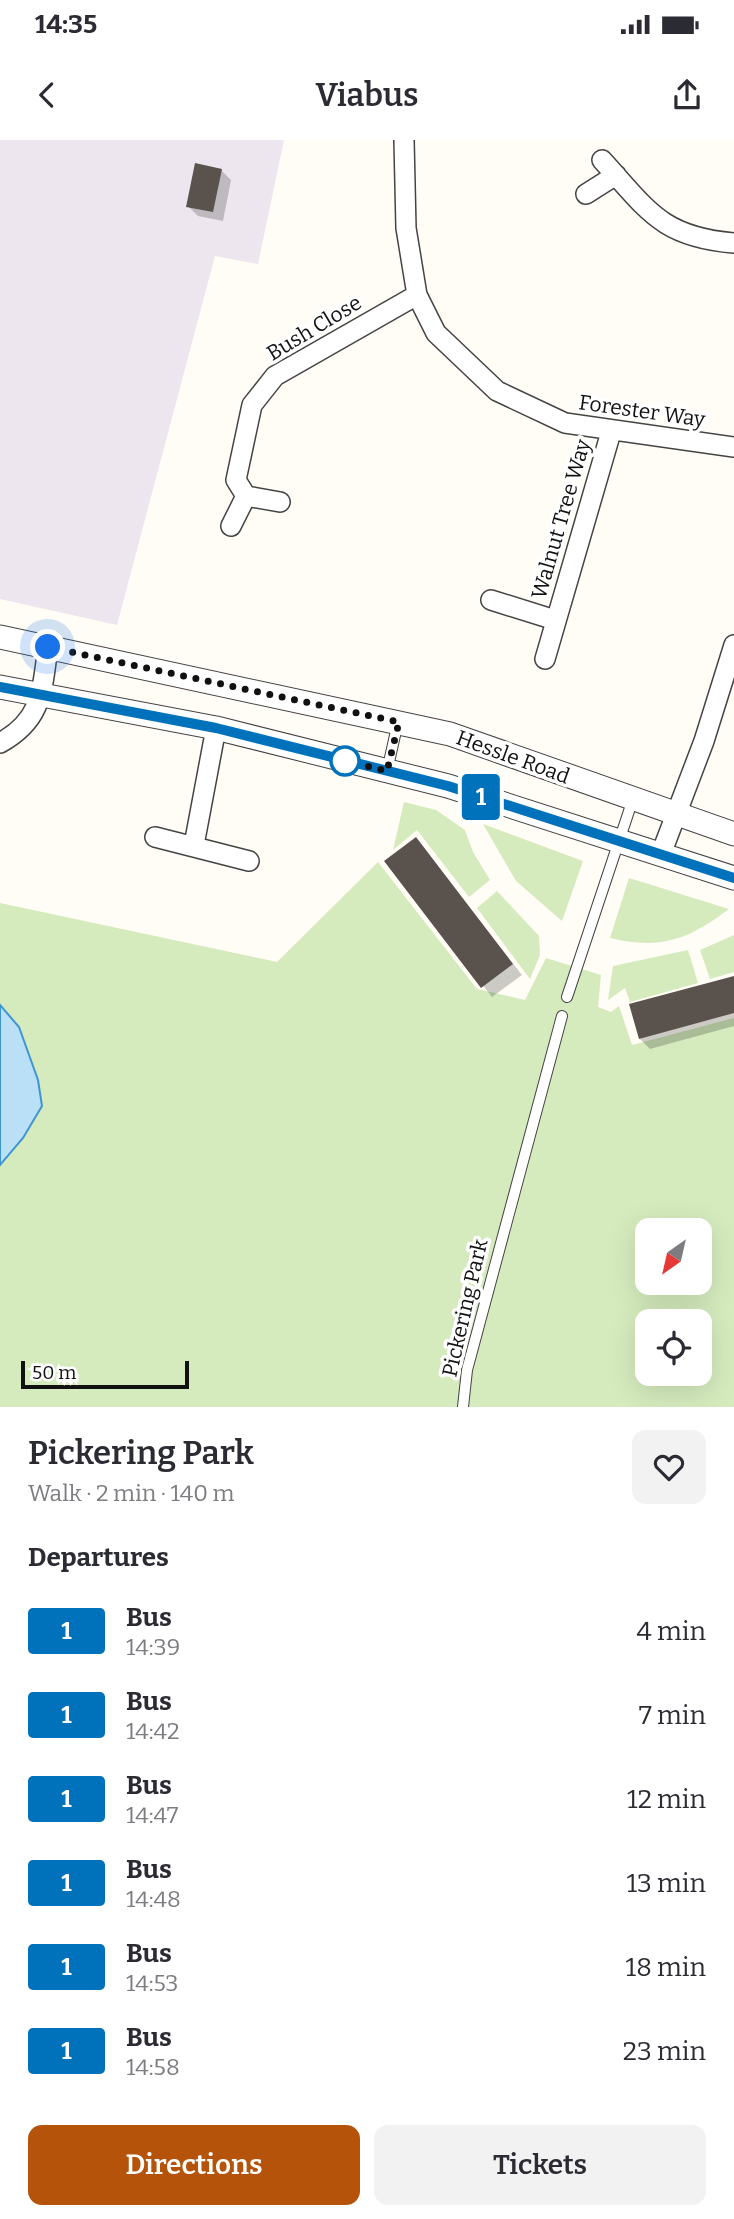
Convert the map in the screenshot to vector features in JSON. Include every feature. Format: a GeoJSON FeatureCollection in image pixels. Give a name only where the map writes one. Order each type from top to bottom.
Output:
{"type":"FeatureCollection","features":[{"type":"Feature","properties":{"kind":"street","name":"Forester Way"},"geometry":{"type":"LineString","coordinates":[[404,140],[406,228],[417,295],[436,333],[497,391],[565,423],[611,432],[734,447]]}},
{"type":"Feature","properties":{"kind":"street"},"geometry":{"type":"LineString","coordinates":[[586,194],[609,167],[656,219],[693,237],[734,243]]}},
{"type":"Feature","properties":{"kind":"street","name":"Bush Close"},"geometry":{"type":"LineString","coordinates":[[246,496],[236,480],[252,405],[275,376],[417,295]]}},
{"type":"Feature","properties":{"kind":"street","name":"Walnut Tree Way"},"geometry":{"type":"LineString","coordinates":[[545,659],[611,432]]}},
{"type":"Feature","properties":{"kind":"street"},"geometry":{"type":"LineString","coordinates":[[231,526],[246,496],[280,502]]}},
{"type":"Feature","properties":{"kind":"street","name":"Walnut Tree Way"},"geometry":{"type":"LineString","coordinates":[[491,600],[555,620]]}},
{"type":"Feature","properties":{"kind":"street","name":"Hessle Road"},"geometry":{"type":"LineString","coordinates":[[0,637],[450,734],[734,834]]}},
{"type":"Feature","properties":{"kind":"street"},"geometry":{"type":"LineString","coordinates":[[661,855],[704,741],[734,645]]}},
{"type":"Feature","properties":{"kind":"street"},"geometry":{"type":"LineString","coordinates":[[0,743],[21,732],[42,697],[48,647]]}},
{"type":"Feature","properties":{"kind":"street"},"geometry":{"type":"LineString","coordinates":[[0,687],[216,728],[448,786],[734,877]]}},
{"type":"Feature","properties":{"kind":"street"},"geometry":{"type":"LineString","coordinates":[[194,845],[216,728]]}},
{"type":"Feature","properties":{"kind":"street"},"geometry":{"type":"LineString","coordinates":[[155,837],[249,860]]}},
{"type":"Feature","properties":{"kind":"lane"},"geometry":{"type":"LineString","coordinates":[[387,771],[399,722]]}},
{"type":"Feature","properties":{"kind":"lane"},"geometry":{"type":"LineString","coordinates":[[567,997],[633,799]]}},
{"type":"Feature","properties":{"kind":"lane","name":"Pickering Park"},"geometry":{"type":"LineString","coordinates":[[464,1407],[467,1370],[562,1016]]}},
{"type":"Feature","properties":{"kind":"shaded area"},"geometry":{"type":"Polygon","coordinates":[[[0,140],[284,140],[258,264],[215,256],[117,625],[0,599],[0,140]]]}},
{"type":"Feature","properties":{"kind":"green space"},"geometry":{"type":"Polygon","coordinates":[[[404,802],[436,810],[465,830],[473,852],[490,880],[469,897],[417,830],[393,850],[404,802]]]}},
{"type":"Feature","properties":{"kind":"green space"},"geometry":{"type":"Polygon","coordinates":[[[483,824],[583,861],[562,921],[516,881],[483,824]]]}},
{"type":"Feature","properties":{"kind":"green space"},"geometry":{"type":"Polygon","coordinates":[[[378,862],[477,989],[525,1000],[546,958],[601,975],[598,1007],[611,1012],[619,1006],[632,1045],[734,1018],[734,1407],[0,1407],[0,903],[277,962],[378,862]]]}},
{"type":"Feature","properties":{"kind":"green space"},"geometry":{"type":"Polygon","coordinates":[[[629,878],[729,909],[700,928],[673,940],[644,943],[610,938],[629,878]]]}},
{"type":"Feature","properties":{"kind":"green space"},"geometry":{"type":"Polygon","coordinates":[[[497,891],[539,936],[540,955],[530,979],[477,908],[497,891]]]}},
{"type":"Feature","properties":{"kind":"green space"},"geometry":{"type":"Polygon","coordinates":[[[734,935],[734,972],[710,979],[700,950],[734,935]]]}},
{"type":"Feature","properties":{"kind":"green space"},"geometry":{"type":"Polygon","coordinates":[[[688,950],[698,983],[630,1002],[625,988],[608,1000],[613,966],[688,950]]]}},
{"type":"Feature","properties":{"kind":"water"},"geometry":{"type":"Polygon","coordinates":[[[0,1005],[19,1027],[38,1080],[42,1106],[23,1138],[0,1165],[0,1005]]]}},
{"type":"Feature","properties":{"kind":"building"},"geometry":{"type":"Polygon","coordinates":[[[195,163],[222,169],[213,212],[186,207],[195,163]]]}},
{"type":"Feature","properties":{"kind":"building"},"geometry":{"type":"Polygon","coordinates":[[[416,837],[513,964],[481,988],[384,861],[416,837]]]}},
{"type":"Feature","properties":{"kind":"building"},"geometry":{"type":"Polygon","coordinates":[[[734,976],[734,1013],[639,1039],[629,1004],[734,976]]]}},
{"type":"Feature","properties":{"kind":"bus line","name":"1"},"geometry":{"type":"LineString","coordinates":[[0,687],[216,728],[448,786],[734,878]]}},
{"type":"Feature","properties":{"kind":"route"},"geometry":{"type":"LineString","coordinates":[[48,647],[399,722],[387,771],[338,759],[345,761]]}}]}
